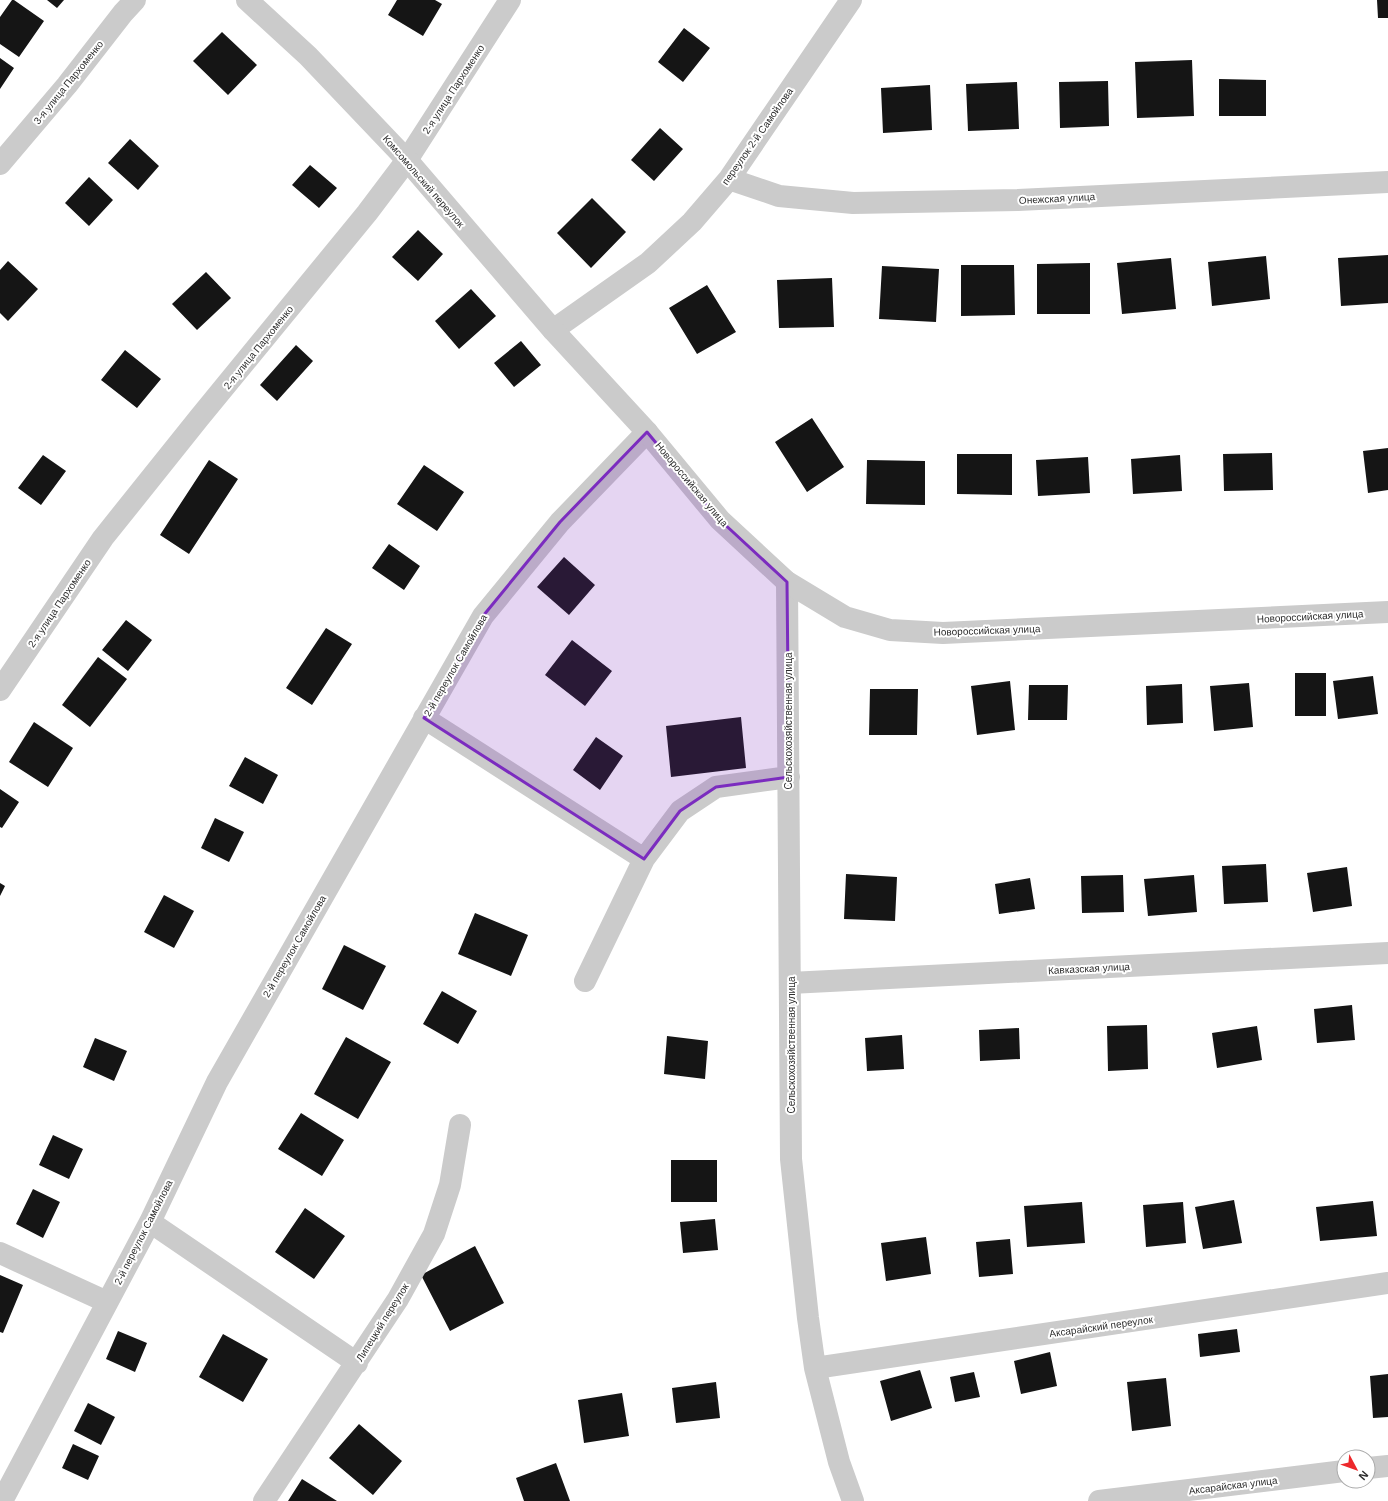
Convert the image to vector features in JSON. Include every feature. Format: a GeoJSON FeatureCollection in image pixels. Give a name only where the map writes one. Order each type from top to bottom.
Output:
{"type":"FeatureCollection","features":[{"type":"Feature","properties":{"kind":"street","name":"3-я улица Пархоменко"},"geometry":{"type":"LineString","coordinates":[[0,164],[67,85],[123,13],[135,0]]}},
{"type":"Feature","properties":{"kind":"street","name":"Комсомольский переулок"},"geometry":{"type":"LineString","coordinates":[[247,0],[308,56],[407,160],[553,330],[592,372]]}},
{"type":"Feature","properties":{"kind":"street","name":"2-я улица Пархоменко"},"geometry":{"type":"LineString","coordinates":[[0,690],[103,538],[199,418],[368,213],[407,160],[510,0]]}},
{"type":"Feature","properties":{"kind":"street","name":"переулок 2-й Самойлова"},"geometry":{"type":"LineString","coordinates":[[553,330],[648,263],[692,222],[729,179],[851,0]]}},
{"type":"Feature","properties":{"kind":"street","name":"Онежская улица"},"geometry":{"type":"LineString","coordinates":[[729,179],[779,196],[853,203],[1026,200],[1388,182]]}},
{"type":"Feature","properties":{"kind":"street","name":"Новороссийская улица"},"geometry":{"type":"LineString","coordinates":[[592,372],[647,432],[720,520],[788,582],[845,617],[890,630],[943,633],[1388,612]]}},
{"type":"Feature","properties":{"kind":"street","name":"2-й переулок Самойлова"},"geometry":{"type":"LineString","coordinates":[[2,1501],[150,1222],[216,1082],[483,616],[560,522],[647,432]]}},
{"type":"Feature","properties":{"kind":"street","name":"Сельскохозяйственная улица"},"geometry":{"type":"LineString","coordinates":[[788,582],[791,1159],[808,1318],[815,1368],[838,1462],[853,1501]]}},
{"type":"Feature","properties":{"kind":"street"},"geometry":{"type":"LineString","coordinates":[[424,718],[644,859]]}},
{"type":"Feature","properties":{"kind":"street"},"geometry":{"type":"LineString","coordinates":[[585,981],[644,859],[680,811],[716,787],[789,777]]}},
{"type":"Feature","properties":{"kind":"street","name":"Кавказская улица"},"geometry":{"type":"LineString","coordinates":[[790,983],[1388,953]]}},
{"type":"Feature","properties":{"kind":"street","name":"Липецкий переулок"},"geometry":{"type":"LineString","coordinates":[[264,1501],[357,1363],[398,1299],[434,1234],[450,1185],[460,1125]]}},
{"type":"Feature","properties":{"kind":"street"},"geometry":{"type":"LineString","coordinates":[[150,1222],[357,1363]]}},
{"type":"Feature","properties":{"kind":"street"},"geometry":{"type":"LineString","coordinates":[[0,1253],[107,1302]]}},
{"type":"Feature","properties":{"kind":"street","name":"Аксарайский переулок"},"geometry":{"type":"LineString","coordinates":[[815,1368],[1388,1283]]}},
{"type":"Feature","properties":{"kind":"street"},"geometry":{"type":"LineString","coordinates":[[1376,1467],[1388,1466]]}},
{"type":"Feature","properties":{"kind":"street","name":"Аксарайская улица"},"geometry":{"type":"LineString","coordinates":[[1099,1501],[1336,1472]]}},
{"type":"Feature","properties":{"kind":"highlighted area"},"geometry":{"type":"Polygon","coordinates":[[[647,432],[720,520],[787,582],[789,777],[716,787],[680,811],[644,859],[424,718],[483,616],[560,522],[647,432]]]}},
{"type":"Feature","properties":{"kind":"building"},"geometry":{"type":"Polygon","coordinates":[[[12,0],[44,21],[19,57],[0,44],[0,17],[12,0]]]}},
{"type":"Feature","properties":{"kind":"building"},"geometry":{"type":"Polygon","coordinates":[[[47,0],[64,0],[57,8],[47,0]]]}},
{"type":"Feature","properties":{"kind":"building"},"geometry":{"type":"Polygon","coordinates":[[[397,0],[435,0],[442,4],[423,36],[388,15],[397,0]]]}},
{"type":"Feature","properties":{"kind":"building"},"geometry":{"type":"Polygon","coordinates":[[[1377,0],[1388,0],[1388,18],[1378,18],[1377,0]]]}},
{"type":"Feature","properties":{"kind":"building"},"geometry":{"type":"Polygon","coordinates":[[[684,28],[710,48],[683,82],[658,62],[684,28]]]}},
{"type":"Feature","properties":{"kind":"building"},"geometry":{"type":"Polygon","coordinates":[[[222,32],[257,65],[228,95],[193,61],[222,32]]]}},
{"type":"Feature","properties":{"kind":"building"},"geometry":{"type":"Polygon","coordinates":[[[0,58],[14,68],[0,89],[0,58]]]}},
{"type":"Feature","properties":{"kind":"building"},"geometry":{"type":"Polygon","coordinates":[[[1192,60],[1194,116],[1137,118],[1135,62],[1192,60]]]}},
{"type":"Feature","properties":{"kind":"building"},"geometry":{"type":"Polygon","coordinates":[[[1219,79],[1266,80],[1266,116],[1219,116],[1219,79]]]}},
{"type":"Feature","properties":{"kind":"building"},"geometry":{"type":"Polygon","coordinates":[[[1108,81],[1109,126],[1060,128],[1059,82],[1108,81]]]}},
{"type":"Feature","properties":{"kind":"building"},"geometry":{"type":"Polygon","coordinates":[[[1017,82],[1019,129],[968,131],[966,84],[1017,82]]]}},
{"type":"Feature","properties":{"kind":"building"},"geometry":{"type":"Polygon","coordinates":[[[930,85],[932,130],[883,133],[881,88],[930,85]]]}},
{"type":"Feature","properties":{"kind":"building"},"geometry":{"type":"Polygon","coordinates":[[[660,128],[683,149],[654,181],[631,160],[660,128]]]}},
{"type":"Feature","properties":{"kind":"building"},"geometry":{"type":"Polygon","coordinates":[[[130,139],[159,166],[138,190],[108,163],[130,139]]]}},
{"type":"Feature","properties":{"kind":"building"},"geometry":{"type":"Polygon","coordinates":[[[310,165],[337,188],[319,208],[292,185],[310,165]]]}},
{"type":"Feature","properties":{"kind":"building"},"geometry":{"type":"Polygon","coordinates":[[[89,177],[113,200],[89,226],[65,203],[89,177]]]}},
{"type":"Feature","properties":{"kind":"building"},"geometry":{"type":"Polygon","coordinates":[[[592,198],[626,232],[591,268],[557,233],[592,198]]]}},
{"type":"Feature","properties":{"kind":"building"},"geometry":{"type":"Polygon","coordinates":[[[418,230],[443,254],[418,281],[392,257],[418,230]]]}},
{"type":"Feature","properties":{"kind":"building"},"geometry":{"type":"Polygon","coordinates":[[[1388,255],[1388,303],[1341,306],[1338,258],[1388,255]]]}},
{"type":"Feature","properties":{"kind":"building"},"geometry":{"type":"Polygon","coordinates":[[[1266,256],[1270,299],[1212,306],[1208,262],[1266,256]]]}},
{"type":"Feature","properties":{"kind":"building"},"geometry":{"type":"Polygon","coordinates":[[[1171,258],[1176,309],[1122,314],[1117,263],[1171,258]]]}},
{"type":"Feature","properties":{"kind":"building"},"geometry":{"type":"Polygon","coordinates":[[[8,261],[38,289],[8,321],[0,313],[0,270],[8,261]]]}},
{"type":"Feature","properties":{"kind":"building"},"geometry":{"type":"Polygon","coordinates":[[[1090,263],[1090,314],[1037,314],[1037,264],[1090,263]]]}},
{"type":"Feature","properties":{"kind":"building"},"geometry":{"type":"Polygon","coordinates":[[[961,265],[1014,265],[1015,315],[961,316],[961,265]]]}},
{"type":"Feature","properties":{"kind":"building"},"geometry":{"type":"Polygon","coordinates":[[[882,266],[939,269],[936,322],[879,319],[882,266]]]}},
{"type":"Feature","properties":{"kind":"building"},"geometry":{"type":"Polygon","coordinates":[[[206,272],[231,298],[197,330],[172,304],[206,272]]]}},
{"type":"Feature","properties":{"kind":"building"},"geometry":{"type":"Polygon","coordinates":[[[832,278],[834,327],[779,328],[777,280],[832,278]]]}},
{"type":"Feature","properties":{"kind":"building"},"geometry":{"type":"Polygon","coordinates":[[[707,285],[736,332],[697,354],[669,308],[707,285]]]}},
{"type":"Feature","properties":{"kind":"building"},"geometry":{"type":"Polygon","coordinates":[[[471,289],[496,316],[459,349],[435,321],[471,289]]]}},
{"type":"Feature","properties":{"kind":"building"},"geometry":{"type":"Polygon","coordinates":[[[521,341],[541,365],[514,387],[494,363],[521,341]]]}},
{"type":"Feature","properties":{"kind":"building"},"geometry":{"type":"Polygon","coordinates":[[[296,345],[313,361],[277,401],[260,385],[296,345]]]}},
{"type":"Feature","properties":{"kind":"building"},"geometry":{"type":"Polygon","coordinates":[[[125,350],[161,379],[137,408],[101,380],[125,350]]]}},
{"type":"Feature","properties":{"kind":"building"},"geometry":{"type":"Polygon","coordinates":[[[812,418],[844,467],[807,492],[775,442],[812,418]]]}},
{"type":"Feature","properties":{"kind":"building"},"geometry":{"type":"Polygon","coordinates":[[[1388,448],[1388,490],[1368,493],[1363,451],[1388,448]]]}},
{"type":"Feature","properties":{"kind":"building"},"geometry":{"type":"Polygon","coordinates":[[[1272,453],[1273,490],[1224,491],[1223,454],[1272,453]]]}},
{"type":"Feature","properties":{"kind":"building"},"geometry":{"type":"Polygon","coordinates":[[[957,454],[1012,454],[1012,495],[957,494],[957,454]]]}},
{"type":"Feature","properties":{"kind":"building"},"geometry":{"type":"Polygon","coordinates":[[[43,455],[66,471],[41,505],[18,488],[43,455]]]}},
{"type":"Feature","properties":{"kind":"building"},"geometry":{"type":"Polygon","coordinates":[[[1180,455],[1182,491],[1133,494],[1131,459],[1180,455]]]}},
{"type":"Feature","properties":{"kind":"building"},"geometry":{"type":"Polygon","coordinates":[[[1088,457],[1090,493],[1038,496],[1036,460],[1088,457]]]}},
{"type":"Feature","properties":{"kind":"building"},"geometry":{"type":"Polygon","coordinates":[[[209,460],[238,479],[189,554],[160,535],[209,460]]]}},
{"type":"Feature","properties":{"kind":"building"},"geometry":{"type":"Polygon","coordinates":[[[867,460],[925,461],[925,505],[866,504],[867,460]]]}},
{"type":"Feature","properties":{"kind":"building"},"geometry":{"type":"Polygon","coordinates":[[[424,465],[464,492],[437,531],[397,504],[424,465]]]}},
{"type":"Feature","properties":{"kind":"building"},"geometry":{"type":"Polygon","coordinates":[[[389,544],[420,566],[404,590],[372,568],[389,544]]]}},
{"type":"Feature","properties":{"kind":"building"},"geometry":{"type":"Polygon","coordinates":[[[564,557],[595,585],[569,615],[537,587],[564,557]]]}},
{"type":"Feature","properties":{"kind":"building"},"geometry":{"type":"Polygon","coordinates":[[[126,620],[152,640],[128,671],[102,650],[126,620]]]}},
{"type":"Feature","properties":{"kind":"building"},"geometry":{"type":"Polygon","coordinates":[[[326,628],[352,644],[312,705],[286,688],[326,628]]]}},
{"type":"Feature","properties":{"kind":"building"},"geometry":{"type":"Polygon","coordinates":[[[572,640],[612,671],[585,706],[545,675],[572,640]]]}},
{"type":"Feature","properties":{"kind":"building"},"geometry":{"type":"Polygon","coordinates":[[[98,657],[127,679],[90,727],[62,705],[98,657]]]}},
{"type":"Feature","properties":{"kind":"building"},"geometry":{"type":"Polygon","coordinates":[[[1295,673],[1326,673],[1326,716],[1295,716],[1295,673]]]}},
{"type":"Feature","properties":{"kind":"building"},"geometry":{"type":"Polygon","coordinates":[[[1373,676],[1378,714],[1338,719],[1333,681],[1373,676]]]}},
{"type":"Feature","properties":{"kind":"building"},"geometry":{"type":"Polygon","coordinates":[[[1010,681],[1015,730],[977,735],[971,686],[1010,681]]]}},
{"type":"Feature","properties":{"kind":"building"},"geometry":{"type":"Polygon","coordinates":[[[1249,683],[1253,727],[1214,731],[1210,686],[1249,683]]]}},
{"type":"Feature","properties":{"kind":"building"},"geometry":{"type":"Polygon","coordinates":[[[1182,684],[1183,723],[1147,725],[1146,686],[1182,684]]]}},
{"type":"Feature","properties":{"kind":"building"},"geometry":{"type":"Polygon","coordinates":[[[1029,685],[1068,685],[1067,720],[1028,720],[1029,685]]]}},
{"type":"Feature","properties":{"kind":"building"},"geometry":{"type":"Polygon","coordinates":[[[870,689],[918,689],[917,735],[869,735],[870,689]]]}},
{"type":"Feature","properties":{"kind":"building"},"geometry":{"type":"Polygon","coordinates":[[[741,717],[746,768],[671,777],[666,726],[741,717]]]}},
{"type":"Feature","properties":{"kind":"building"},"geometry":{"type":"Polygon","coordinates":[[[34,722],[73,748],[48,787],[9,762],[34,722]]]}},
{"type":"Feature","properties":{"kind":"building"},"geometry":{"type":"Polygon","coordinates":[[[596,737],[623,756],[600,790],[573,770],[596,737]]]}},
{"type":"Feature","properties":{"kind":"building"},"geometry":{"type":"Polygon","coordinates":[[[245,757],[278,775],[263,804],[229,786],[245,757]]]}},
{"type":"Feature","properties":{"kind":"building"},"geometry":{"type":"Polygon","coordinates":[[[0,789],[19,802],[2,828],[0,827],[0,789]]]}},
{"type":"Feature","properties":{"kind":"building"},"geometry":{"type":"Polygon","coordinates":[[[215,818],[244,832],[229,862],[201,848],[215,818]]]}},
{"type":"Feature","properties":{"kind":"building"},"geometry":{"type":"Polygon","coordinates":[[[1266,864],[1268,902],[1224,904],[1222,866],[1266,864]]]}},
{"type":"Feature","properties":{"kind":"building"},"geometry":{"type":"Polygon","coordinates":[[[1347,867],[1352,906],[1313,912],[1307,873],[1347,867]]]}},
{"type":"Feature","properties":{"kind":"building"},"geometry":{"type":"Polygon","coordinates":[[[846,874],[897,877],[895,921],[844,919],[846,874]]]}},
{"type":"Feature","properties":{"kind":"building"},"geometry":{"type":"Polygon","coordinates":[[[1123,875],[1124,912],[1082,913],[1081,876],[1123,875]]]}},
{"type":"Feature","properties":{"kind":"building"},"geometry":{"type":"Polygon","coordinates":[[[1194,875],[1197,912],[1148,916],[1144,879],[1194,875]]]}},
{"type":"Feature","properties":{"kind":"building"},"geometry":{"type":"Polygon","coordinates":[[[1030,878],[1035,909],[999,914],[995,884],[1030,878]]]}},
{"type":"Feature","properties":{"kind":"building"},"geometry":{"type":"Polygon","coordinates":[[[0,883],[5,886],[0,896],[0,883]]]}},
{"type":"Feature","properties":{"kind":"building"},"geometry":{"type":"Polygon","coordinates":[[[164,895],[194,911],[174,948],[144,932],[164,895]]]}},
{"type":"Feature","properties":{"kind":"building"},"geometry":{"type":"Polygon","coordinates":[[[475,913],[528,935],[511,976],[458,954],[475,913]]]}},
{"type":"Feature","properties":{"kind":"building"},"geometry":{"type":"Polygon","coordinates":[[[344,945],[386,966],[363,1010],[322,989],[344,945]]]}},
{"type":"Feature","properties":{"kind":"building"},"geometry":{"type":"Polygon","coordinates":[[[442,991],[477,1011],[458,1044],[423,1024],[442,991]]]}},
{"type":"Feature","properties":{"kind":"building"},"geometry":{"type":"Polygon","coordinates":[[[1352,1005],[1355,1040],[1317,1043],[1314,1009],[1352,1005]]]}},
{"type":"Feature","properties":{"kind":"building"},"geometry":{"type":"Polygon","coordinates":[[[1147,1025],[1148,1069],[1108,1071],[1107,1026],[1147,1025]]]}},
{"type":"Feature","properties":{"kind":"building"},"geometry":{"type":"Polygon","coordinates":[[[1257,1026],[1262,1060],[1217,1068],[1212,1033],[1257,1026]]]}},
{"type":"Feature","properties":{"kind":"building"},"geometry":{"type":"Polygon","coordinates":[[[1019,1028],[1020,1059],[980,1061],[979,1030],[1019,1028]]]}},
{"type":"Feature","properties":{"kind":"building"},"geometry":{"type":"Polygon","coordinates":[[[902,1035],[904,1069],[867,1071],[865,1038],[902,1035]]]}},
{"type":"Feature","properties":{"kind":"building"},"geometry":{"type":"Polygon","coordinates":[[[667,1036],[708,1041],[705,1079],[664,1074],[667,1036]]]}},
{"type":"Feature","properties":{"kind":"building"},"geometry":{"type":"Polygon","coordinates":[[[346,1037],[391,1062],[358,1119],[314,1094],[346,1037]]]}},
{"type":"Feature","properties":{"kind":"building"},"geometry":{"type":"Polygon","coordinates":[[[95,1038],[127,1051],[114,1081],[83,1067],[95,1038]]]}},
{"type":"Feature","properties":{"kind":"building"},"geometry":{"type":"Polygon","coordinates":[[[301,1113],[344,1140],[322,1176],[278,1149],[301,1113]]]}},
{"type":"Feature","properties":{"kind":"building"},"geometry":{"type":"Polygon","coordinates":[[[53,1135],[83,1149],[69,1179],[39,1165],[53,1135]]]}},
{"type":"Feature","properties":{"kind":"building"},"geometry":{"type":"Polygon","coordinates":[[[671,1160],[717,1160],[717,1202],[671,1202],[671,1160]]]}},
{"type":"Feature","properties":{"kind":"building"},"geometry":{"type":"Polygon","coordinates":[[[33,1189],[60,1202],[43,1238],[16,1224],[33,1189]]]}},
{"type":"Feature","properties":{"kind":"building"},"geometry":{"type":"Polygon","coordinates":[[[1234,1200],[1242,1243],[1203,1249],[1195,1207],[1234,1200]]]}},
{"type":"Feature","properties":{"kind":"building"},"geometry":{"type":"Polygon","coordinates":[[[1373,1201],[1377,1236],[1320,1241],[1316,1207],[1373,1201]]]}},
{"type":"Feature","properties":{"kind":"building"},"geometry":{"type":"Polygon","coordinates":[[[1082,1202],[1085,1243],[1027,1247],[1024,1206],[1082,1202]]]}},
{"type":"Feature","properties":{"kind":"building"},"geometry":{"type":"Polygon","coordinates":[[[1183,1202],[1186,1243],[1146,1247],[1143,1205],[1183,1202]]]}},
{"type":"Feature","properties":{"kind":"building"},"geometry":{"type":"Polygon","coordinates":[[[305,1208],[345,1236],[314,1279],[275,1252],[305,1208]]]}},
{"type":"Feature","properties":{"kind":"building"},"geometry":{"type":"Polygon","coordinates":[[[715,1219],[718,1250],[683,1253],[680,1222],[715,1219]]]}},
{"type":"Feature","properties":{"kind":"building"},"geometry":{"type":"Polygon","coordinates":[[[926,1237],[931,1274],[886,1281],[881,1243],[926,1237]]]}},
{"type":"Feature","properties":{"kind":"building"},"geometry":{"type":"Polygon","coordinates":[[[1010,1239],[1013,1274],[979,1277],[976,1242],[1010,1239]]]}},
{"type":"Feature","properties":{"kind":"building"},"geometry":{"type":"Polygon","coordinates":[[[475,1246],[504,1303],[450,1331],[421,1275],[475,1246]]]}},
{"type":"Feature","properties":{"kind":"building"},"geometry":{"type":"Polygon","coordinates":[[[0,1275],[23,1285],[3,1333],[0,1332],[0,1275]]]}},
{"type":"Feature","properties":{"kind":"building"},"geometry":{"type":"Polygon","coordinates":[[[1237,1329],[1240,1352],[1200,1357],[1198,1334],[1237,1329]]]}},
{"type":"Feature","properties":{"kind":"building"},"geometry":{"type":"Polygon","coordinates":[[[118,1331],[147,1343],[135,1372],[106,1359],[118,1331]]]}},
{"type":"Feature","properties":{"kind":"building"},"geometry":{"type":"Polygon","coordinates":[[[223,1334],[268,1359],[243,1402],[199,1377],[223,1334]]]}},
{"type":"Feature","properties":{"kind":"building"},"geometry":{"type":"Polygon","coordinates":[[[1050,1352],[1057,1386],[1021,1394],[1014,1361],[1050,1352]]]}},
{"type":"Feature","properties":{"kind":"building"},"geometry":{"type":"Polygon","coordinates":[[[920,1370],[932,1408],[891,1421],[880,1381],[920,1370]]]}},
{"type":"Feature","properties":{"kind":"building"},"geometry":{"type":"Polygon","coordinates":[[[974,1372],[980,1397],[955,1402],[950,1377],[974,1372]]]}},
{"type":"Feature","properties":{"kind":"building"},"geometry":{"type":"Polygon","coordinates":[[[1388,1374],[1388,1417],[1373,1418],[1370,1376],[1388,1374]]]}},
{"type":"Feature","properties":{"kind":"building"},"geometry":{"type":"Polygon","coordinates":[[[1166,1378],[1171,1426],[1132,1431],[1127,1382],[1166,1378]]]}},
{"type":"Feature","properties":{"kind":"building"},"geometry":{"type":"Polygon","coordinates":[[[716,1382],[720,1418],[676,1423],[672,1388],[716,1382]]]}},
{"type":"Feature","properties":{"kind":"building"},"geometry":{"type":"Polygon","coordinates":[[[622,1393],[629,1436],[584,1443],[578,1400],[622,1393]]]}},
{"type":"Feature","properties":{"kind":"building"},"geometry":{"type":"Polygon","coordinates":[[[88,1403],[115,1417],[101,1445],[74,1431],[88,1403]]]}},
{"type":"Feature","properties":{"kind":"building"},"geometry":{"type":"Polygon","coordinates":[[[359,1424],[402,1461],[373,1495],[329,1458],[359,1424]]]}},
{"type":"Feature","properties":{"kind":"building"},"geometry":{"type":"Polygon","coordinates":[[[73,1444],[99,1456],[88,1480],[62,1468],[73,1444]]]}},
{"type":"Feature","properties":{"kind":"building"},"geometry":{"type":"Polygon","coordinates":[[[556,1463],[570,1501],[524,1501],[516,1478],[556,1463]]]}},
{"type":"Feature","properties":{"kind":"building"},"geometry":{"type":"Polygon","coordinates":[[[302,1479],[337,1501],[288,1501],[302,1479]]]}}]}
